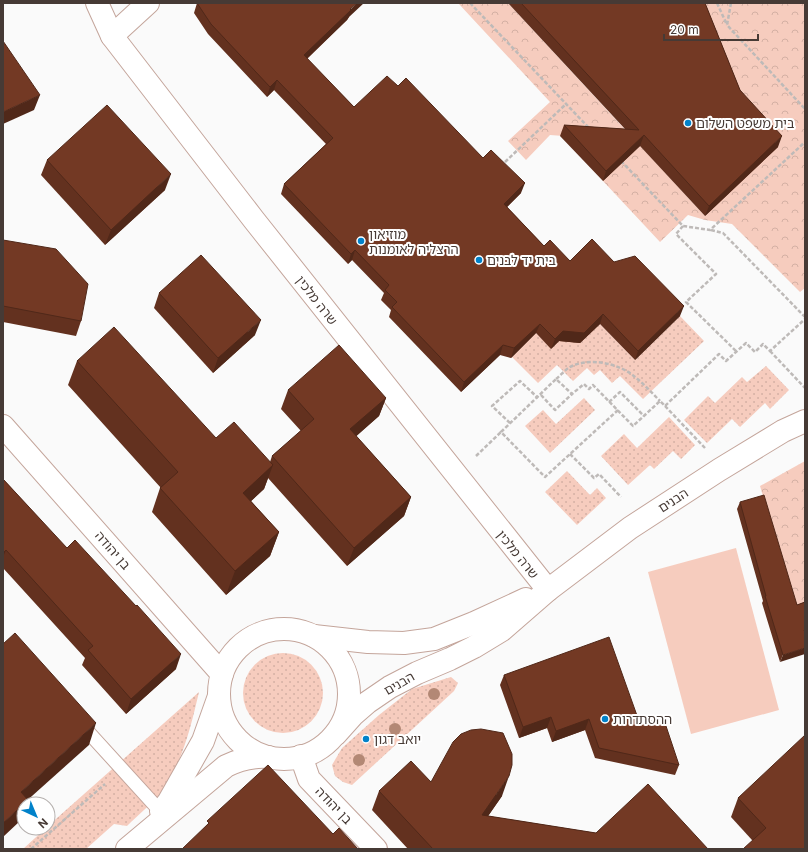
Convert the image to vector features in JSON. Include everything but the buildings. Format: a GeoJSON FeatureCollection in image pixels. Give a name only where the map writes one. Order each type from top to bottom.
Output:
{"type":"FeatureCollection","features":[{"type":"Feature","properties":{"kind":"street","name":"שרה מלכין"},"geometry":{"type":"LineString","coordinates":[[97,3],[112,36],[254,220],[548,590]]}},
{"type":"Feature","properties":{"kind":"street"},"geometry":{"type":"LineString","coordinates":[[112,36],[148,3]]}},
{"type":"Feature","properties":{"kind":"street","name":"הבנים"},"geometry":{"type":"LineString","coordinates":[[336,734],[353,715],[368,702],[390,687],[417,672],[450,659],[502,630],[548,590],[630,528],[783,431],[805,420]]}},
{"type":"Feature","properties":{"kind":"street","name":"בן יהודה"},"geometry":{"type":"LineString","coordinates":[[3,426],[221,684]]}},
{"type":"Feature","properties":{"kind":"street","name":"הבנים"},"geometry":{"type":"LineString","coordinates":[[314,636],[368,642],[404,643],[434,639],[548,590]]}},
{"type":"Feature","properties":{"kind":"street"},"geometry":{"type":"LineString","coordinates":[[156,820],[169,801],[203,741],[221,684],[231,656],[246,641],[264,631],[284,628],[304,631],[322,640],[337,654],[346,672],[350,694],[346,715],[336,734],[320,748],[301,756],[281,759],[262,756],[245,746],[232,733],[222,715],[221,684]]}},
{"type":"Feature","properties":{"kind":"street"},"geometry":{"type":"LineString","coordinates":[[127,849],[156,820],[226,766],[243,758],[258,756],[271,757]]}},
{"type":"Feature","properties":{"kind":"street","name":"בן יהודה"},"geometry":{"type":"LineString","coordinates":[[301,756],[309,779],[376,849]]}},
{"type":"Feature","properties":{"kind":"lane"},"geometry":{"type":"LineString","coordinates":[[70,712],[122,769],[156,820]]}},
{"type":"Feature","properties":{"kind":"path"},"geometry":{"type":"LineString","coordinates":[[470,3],[593,132]]}},
{"type":"Feature","properties":{"kind":"path"},"geometry":{"type":"LineString","coordinates":[[717,3],[727,25],[805,110]]}},
{"type":"Feature","properties":{"kind":"path"},"geometry":{"type":"LineString","coordinates":[[727,25],[731,3]]}},
{"type":"Feature","properties":{"kind":"path"},"geometry":{"type":"LineString","coordinates":[[505,162],[566,104]]}},
{"type":"Feature","properties":{"kind":"path"},"geometry":{"type":"LineString","coordinates":[[710,230],[805,142]]}},
{"type":"Feature","properties":{"kind":"path"},"geometry":{"type":"LineString","coordinates":[[620,160],[683,226],[722,233],[805,318],[770,351]]}},
{"type":"Feature","properties":{"kind":"path"},"geometry":{"type":"LineString","coordinates":[[683,226],[676,234],[716,274],[686,302],[736,352]]}},
{"type":"Feature","properties":{"kind":"path"},"geometry":{"type":"LineString","coordinates":[[665,406],[719,354],[726,361],[746,342],[755,352],[763,344],[805,388]]}},
{"type":"Feature","properties":{"kind":"path"},"geometry":{"type":"LineString","coordinates":[[476,456],[568,368],[578,364],[590,362],[612,365],[634,376],[705,448]]}},
{"type":"Feature","properties":{"kind":"path"},"geometry":{"type":"LineString","coordinates":[[556,379],[572,394]]}},
{"type":"Feature","properties":{"kind":"path"},"geometry":{"type":"LineString","coordinates":[[510,423],[492,406],[520,380],[538,398]]}},
{"type":"Feature","properties":{"kind":"path"},"geometry":{"type":"LineString","coordinates":[[541,395],[555,410],[584,384],[588,389],[593,385],[633,426],[660,401]]}},
{"type":"Feature","properties":{"kind":"path"},"geometry":{"type":"LineString","coordinates":[[609,402],[620,392],[644,416]]}},
{"type":"Feature","properties":{"kind":"path"},"geometry":{"type":"LineString","coordinates":[[501,432],[545,477],[618,410]]}},
{"type":"Feature","properties":{"kind":"path"},"geometry":{"type":"LineString","coordinates":[[570,454],[594,478],[599,474],[621,497]]}},
{"type":"Feature","properties":{"kind":"path"},"geometry":{"type":"LineString","coordinates":[[31,849],[122,769]]}},
{"type":"Feature","properties":{"kind":"green space"},"geometry":{"type":"Polygon","coordinates":[[[458,3],[508,3],[705,216],[736,100],[697,3],[805,3],[805,288],[800,292],[732,224],[705,220],[688,215],[660,242],[603,181],[590,138],[550,135],[526,160],[508,141],[550,102],[458,3]]]}},
{"type":"Feature","properties":{"kind":"green space"},"geometry":{"type":"Polygon","coordinates":[[[680,316],[704,341],[643,399],[620,376],[612,383],[600,370],[594,375],[587,368],[573,381],[557,365],[538,383],[512,357],[536,333],[550,347],[568,333],[600,324],[635,360],[680,316]]]}},
{"type":"Feature","properties":{"kind":"green space"},"geometry":{"type":"Polygon","coordinates":[[[766,366],[789,390],[770,409],[765,403],[740,427],[732,419],[707,443],[684,420],[708,396],[715,403],[742,377],[747,382],[766,366]]]}},
{"type":"Feature","properties":{"kind":"green space"},"geometry":{"type":"Polygon","coordinates":[[[584,398],[595,410],[550,453],[525,426],[543,410],[556,424],[584,398]]]}},
{"type":"Feature","properties":{"kind":"green space"},"geometry":{"type":"Polygon","coordinates":[[[669,417],[695,445],[681,459],[673,451],[654,469],[650,465],[628,485],[601,456],[624,434],[637,448],[669,417]]]}},
{"type":"Feature","properties":{"kind":"green space"},"geometry":{"type":"Polygon","coordinates":[[[805,461],[805,604],[796,607],[760,486],[805,461]]]}},
{"type":"Feature","properties":{"kind":"green space"},"geometry":{"type":"Polygon","coordinates":[[[567,471],[590,495],[597,488],[606,498],[577,525],[545,492],[567,471]]]}},
{"type":"Feature","properties":{"kind":"green space"},"geometry":{"type":"Polygon","coordinates":[[[736,548],[779,710],[691,734],[648,572],[736,548]]]}},
{"type":"Feature","properties":{"kind":"green space"},"geometry":{"type":"Polygon","coordinates":[[[283,653],[298,656],[311,665],[320,678],[323,693],[320,708],[311,721],[298,730],[283,733],[268,730],[255,721],[246,708],[243,693],[246,678],[255,665],[268,656],[283,653]]]}},
{"type":"Feature","properties":{"kind":"green space"},"geometry":{"type":"Polygon","coordinates":[[[451,677],[458,683],[454,691],[352,785],[343,782],[335,776],[332,765],[342,748],[379,715],[412,689],[451,677]]]}},
{"type":"Feature","properties":{"kind":"green space"},"geometry":{"type":"Polygon","coordinates":[[[199,692],[193,718],[176,768],[155,800],[127,826],[114,824],[86,849],[23,849],[37,836],[56,836],[56,819],[199,692]]]}},
{"type":"Feature","properties":{"kind":"place","name":"בית משפט השלום"},"geometry":{"type":"Point","coordinates":[688,123]}},
{"type":"Feature","properties":{"kind":"place","name":"מוזיאון הרצליה לאומנות"},"geometry":{"type":"Point","coordinates":[361,241]}},
{"type":"Feature","properties":{"kind":"place","name":"בית יד לבנים"},"geometry":{"type":"Point","coordinates":[479,260]}},
{"type":"Feature","properties":{"kind":"place","name":"ההסתדרות"},"geometry":{"type":"Point","coordinates":[605,719]}},
{"type":"Feature","properties":{"kind":"place","name":"יואב דגון"},"geometry":{"type":"Point","coordinates":[366,739]}}]}
